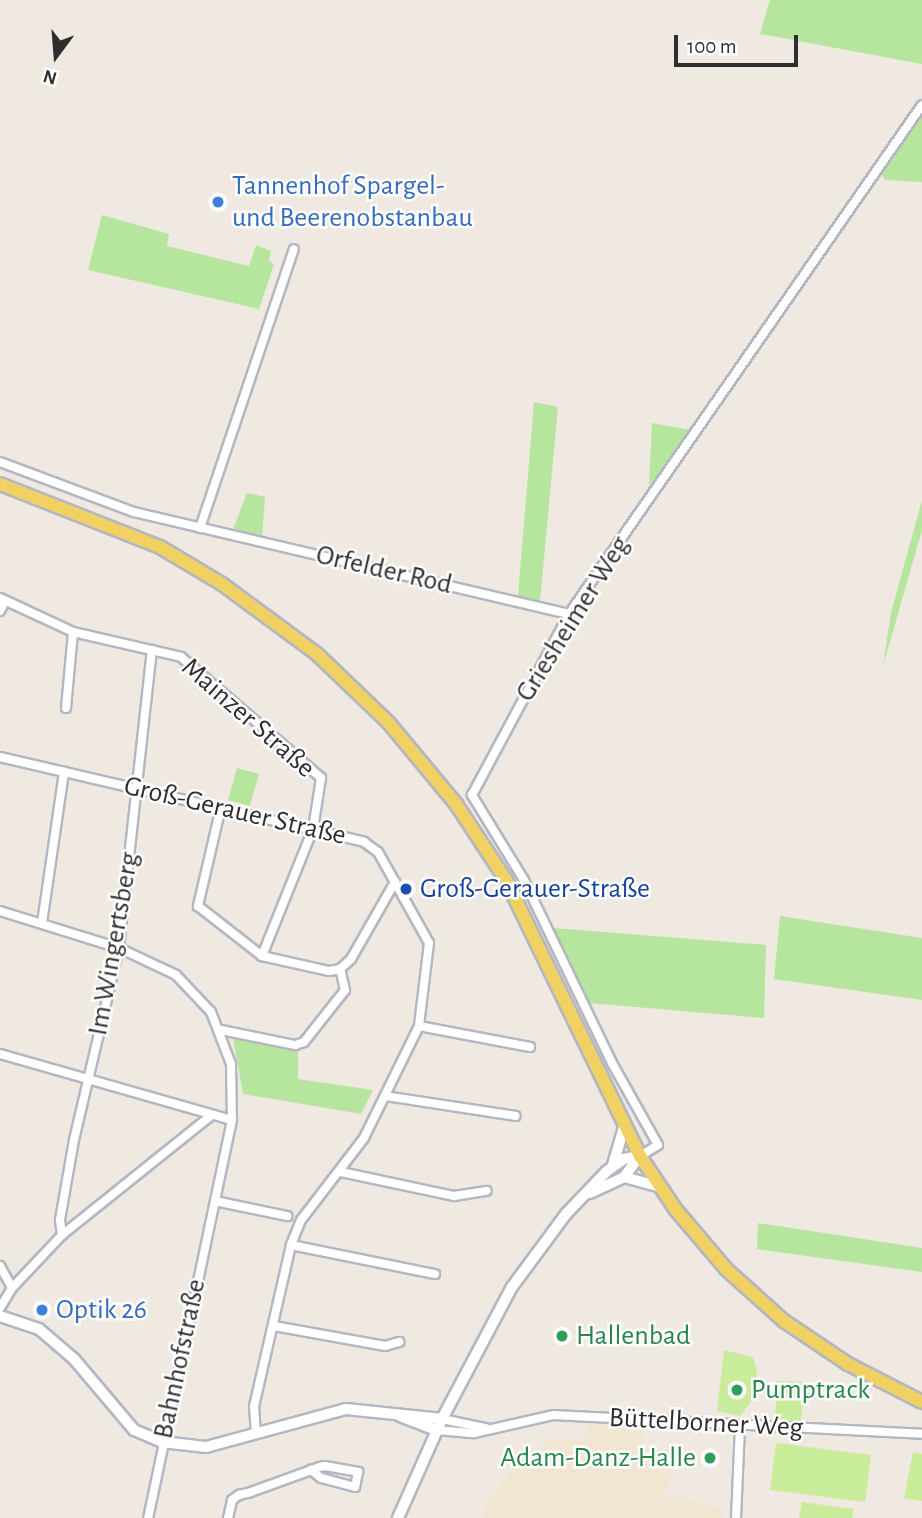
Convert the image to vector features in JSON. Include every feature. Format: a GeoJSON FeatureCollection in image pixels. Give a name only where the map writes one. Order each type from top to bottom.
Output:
{"type":"FeatureCollection","features":[{"type":"Feature","properties":{"kind":"main road"},"geometry":{"type":"LineString","coordinates":[[0,484],[160,547],[222,584],[317,654],[388,722],[456,804],[506,880],[640,1156],[658,1186],[726,1269],[784,1321],[848,1364],[922,1402]]}},
{"type":"Feature","properties":{"kind":"main road"},"geometry":{"type":"LineString","coordinates":[[398,1518],[436,1430],[512,1287],[540,1247],[613,1165],[625,1124]]}},
{"type":"Feature","properties":{"kind":"main road"},"geometry":{"type":"LineString","coordinates":[[613,1165],[640,1156]]}},
{"type":"Feature","properties":{"kind":"main road"},"geometry":{"type":"LineString","coordinates":[[587,1195],[624,1177],[640,1156]]}},
{"type":"Feature","properties":{"kind":"main road"},"geometry":{"type":"LineString","coordinates":[[624,1177],[658,1186]]}},
{"type":"Feature","properties":{"kind":"main road"},"geometry":{"type":"LineString","coordinates":[[0,1316],[39,1329],[74,1359],[134,1430],[162,1442]]}},
{"type":"Feature","properties":{"kind":"main road","name":"Büttelborner Weg"},"geometry":{"type":"LineString","coordinates":[[162,1442],[206,1447],[332,1411],[384,1410],[442,1419]]}},
{"type":"Feature","properties":{"kind":"main road","name":"Büttelborner Weg"},"geometry":{"type":"LineString","coordinates":[[384,1410],[436,1430]]}},
{"type":"Feature","properties":{"kind":"street","name":"Griesheimer Weg"},"geometry":{"type":"LineString","coordinates":[[640,1156],[659,1145],[612,1063],[524,880],[472,795],[569,614],[922,104]]}},
{"type":"Feature","properties":{"kind":"street"},"geometry":{"type":"LineString","coordinates":[[200,527],[295,249]]}},
{"type":"Feature","properties":{"kind":"street","name":"Orfelder Rod"},"geometry":{"type":"LineString","coordinates":[[0,462],[134,512],[569,614]]}},
{"type":"Feature","properties":{"kind":"street"},"geometry":{"type":"LineString","coordinates":[[0,611],[2,599]]}},
{"type":"Feature","properties":{"kind":"street","name":"Mainzer Straße"},"geometry":{"type":"LineString","coordinates":[[2,599],[74,632],[181,657],[200,669],[321,778],[313,828],[262,956]]}},
{"type":"Feature","properties":{"kind":"street"},"geometry":{"type":"LineString","coordinates":[[66,708],[74,632]]}},
{"type":"Feature","properties":{"kind":"street","name":"Im Wingertsberg"},"geometry":{"type":"LineString","coordinates":[[62,1235],[64,1198],[119,948],[139,788],[152,650]]}},
{"type":"Feature","properties":{"kind":"street","name":"Groß-Gerauer Straße"},"geometry":{"type":"LineString","coordinates":[[0,757],[364,842],[378,852],[429,943],[419,1026],[385,1096],[341,1172],[301,1220],[291,1245],[254,1406],[256,1433]]}},
{"type":"Feature","properties":{"kind":"street"},"geometry":{"type":"LineString","coordinates":[[41,923],[64,772]]}},
{"type":"Feature","properties":{"kind":"street"},"geometry":{"type":"LineString","coordinates":[[222,807],[198,906],[262,956],[329,971],[340,970],[351,959],[395,882]]}},
{"type":"Feature","properties":{"kind":"street","name":"Bahnhofstraße"},"geometry":{"type":"LineString","coordinates":[[0,911],[119,948],[176,975],[211,1012],[221,1030],[231,1064],[232,1120],[148,1518]]}},
{"type":"Feature","properties":{"kind":"street"},"geometry":{"type":"LineString","coordinates":[[221,1030],[295,1045],[304,1042],[345,990],[340,970]]}},
{"type":"Feature","properties":{"kind":"street"},"geometry":{"type":"LineString","coordinates":[[419,1026],[530,1047]]}},
{"type":"Feature","properties":{"kind":"street"},"geometry":{"type":"LineString","coordinates":[[0,1054],[88,1082],[232,1120]]}},
{"type":"Feature","properties":{"kind":"street"},"geometry":{"type":"LineString","coordinates":[[385,1096],[515,1115]]}},
{"type":"Feature","properties":{"kind":"street"},"geometry":{"type":"LineString","coordinates":[[0,1308],[12,1288],[62,1235],[212,1115]]}},
{"type":"Feature","properties":{"kind":"street"},"geometry":{"type":"LineString","coordinates":[[341,1172],[454,1196],[487,1191]]}},
{"type":"Feature","properties":{"kind":"street"},"geometry":{"type":"LineString","coordinates":[[215,1200],[287,1216]]}},
{"type":"Feature","properties":{"kind":"street"},"geometry":{"type":"LineString","coordinates":[[291,1245],[435,1274]]}},
{"type":"Feature","properties":{"kind":"street"},"geometry":{"type":"LineString","coordinates":[[0,1266],[12,1288]]}},
{"type":"Feature","properties":{"kind":"street"},"geometry":{"type":"LineString","coordinates":[[274,1326],[385,1346],[399,1342]]}},
{"type":"Feature","properties":{"kind":"street","name":"Büttelborner Weg"},"geometry":{"type":"LineString","coordinates":[[436,1430],[456,1434],[553,1415],[922,1434]]}},
{"type":"Feature","properties":{"kind":"street","name":"Büttelborner Weg"},"geometry":{"type":"LineString","coordinates":[[442,1419],[492,1429]]}},
{"type":"Feature","properties":{"kind":"street"},"geometry":{"type":"LineString","coordinates":[[736,1518],[740,1425]]}},
{"type":"Feature","properties":{"kind":"street"},"geometry":{"type":"LineString","coordinates":[[228,1518],[236,1496],[311,1470],[331,1465],[358,1472],[355,1487],[321,1478],[311,1470]]}},
{"type":"Feature","properties":{"kind":"shaded area"},"geometry":{"type":"Polygon","coordinates":[[[587,1422],[644,1426],[642,1448],[679,1451],[662,1503],[622,1491],[624,1475],[583,1470],[587,1422]]]}},
{"type":"Feature","properties":{"kind":"shaded area"},"geometry":{"type":"Polygon","coordinates":[[[545,1438],[584,1441],[581,1471],[623,1476],[621,1492],[663,1504],[666,1494],[724,1509],[722,1518],[482,1518],[487,1500],[527,1453],[542,1452],[545,1438]]]}},
{"type":"Feature","properties":{"kind":"green space"},"geometry":{"type":"Polygon","coordinates":[[[770,0],[922,0],[922,64],[760,34],[770,0]]]}},
{"type":"Feature","properties":{"kind":"green space"},"geometry":{"type":"Polygon","coordinates":[[[922,112],[922,182],[885,180],[881,173],[922,112]]]}},
{"type":"Feature","properties":{"kind":"green space"},"geometry":{"type":"Polygon","coordinates":[[[102,215],[169,234],[167,246],[249,266],[256,245],[271,251],[269,261],[274,264],[259,309],[88,270],[102,215]]]}},
{"type":"Feature","properties":{"kind":"green space"},"geometry":{"type":"Polygon","coordinates":[[[534,402],[558,407],[540,601],[518,596],[534,402]]]}},
{"type":"Feature","properties":{"kind":"green space"},"geometry":{"type":"Polygon","coordinates":[[[652,423],[690,430],[649,486],[652,423]]]}},
{"type":"Feature","properties":{"kind":"green space"},"geometry":{"type":"Polygon","coordinates":[[[247,493],[265,497],[262,539],[232,532],[247,493]]]}},
{"type":"Feature","properties":{"kind":"green space"},"geometry":{"type":"Polygon","coordinates":[[[922,500],[922,530],[883,666],[891,613],[922,500]]]}},
{"type":"Feature","properties":{"kind":"green space"},"geometry":{"type":"Polygon","coordinates":[[[237,768],[259,774],[250,806],[228,800],[237,768]]]}},
{"type":"Feature","properties":{"kind":"green space"},"geometry":{"type":"Polygon","coordinates":[[[780,916],[922,938],[922,1000],[774,979],[780,916]]]}},
{"type":"Feature","properties":{"kind":"green space"},"geometry":{"type":"Polygon","coordinates":[[[553,928],[766,945],[764,1018],[589,1003],[553,928]]]}},
{"type":"Feature","properties":{"kind":"green space"},"geometry":{"type":"Polygon","coordinates":[[[233,1038],[298,1050],[298,1079],[373,1090],[361,1114],[243,1094],[233,1038]]]}},
{"type":"Feature","properties":{"kind":"green space"},"geometry":{"type":"Polygon","coordinates":[[[758,1223],[922,1248],[922,1272],[757,1249],[758,1223]]]}},
{"type":"Feature","properties":{"kind":"green space","name":"Pumptrack"},"geometry":{"type":"Polygon","coordinates":[[[724,1350],[753,1357],[757,1371],[754,1398],[740,1416],[717,1411],[724,1350]]]}},
{"type":"Feature","properties":{"kind":"green space"},"geometry":{"type":"Polygon","coordinates":[[[777,1381],[804,1382],[801,1424],[775,1422],[777,1381]]]}},
{"type":"Feature","properties":{"kind":"green space"},"geometry":{"type":"Polygon","coordinates":[[[776,1443],[871,1455],[865,1502],[770,1490],[776,1443]]]}},
{"type":"Feature","properties":{"kind":"green space"},"geometry":{"type":"Polygon","coordinates":[[[913,1452],[922,1454],[922,1501],[904,1498],[913,1452]]]}},
{"type":"Feature","properties":{"kind":"green space"},"geometry":{"type":"Polygon","coordinates":[[[802,1502],[854,1509],[852,1518],[799,1518],[802,1502]]]}},
{"type":"Feature","properties":{"kind":"place","name":"Tannenhof Spargel- und Beerenobstanbau"},"geometry":{"type":"Point","coordinates":[218,202]}},
{"type":"Feature","properties":{"kind":"place","name":"Groß-Gerauer-Straße"},"geometry":{"type":"Point","coordinates":[406,889]}},
{"type":"Feature","properties":{"kind":"place","name":"Optik 26"},"geometry":{"type":"Point","coordinates":[42,1310]}},
{"type":"Feature","properties":{"kind":"place","name":"Hallenbad"},"geometry":{"type":"Point","coordinates":[562,1336]}},
{"type":"Feature","properties":{"kind":"place","name":"Pumptrack"},"geometry":{"type":"Point","coordinates":[737,1390]}},
{"type":"Feature","properties":{"kind":"place","name":"Adam-Danz-Halle"},"geometry":{"type":"Point","coordinates":[710,1458]}}]}
